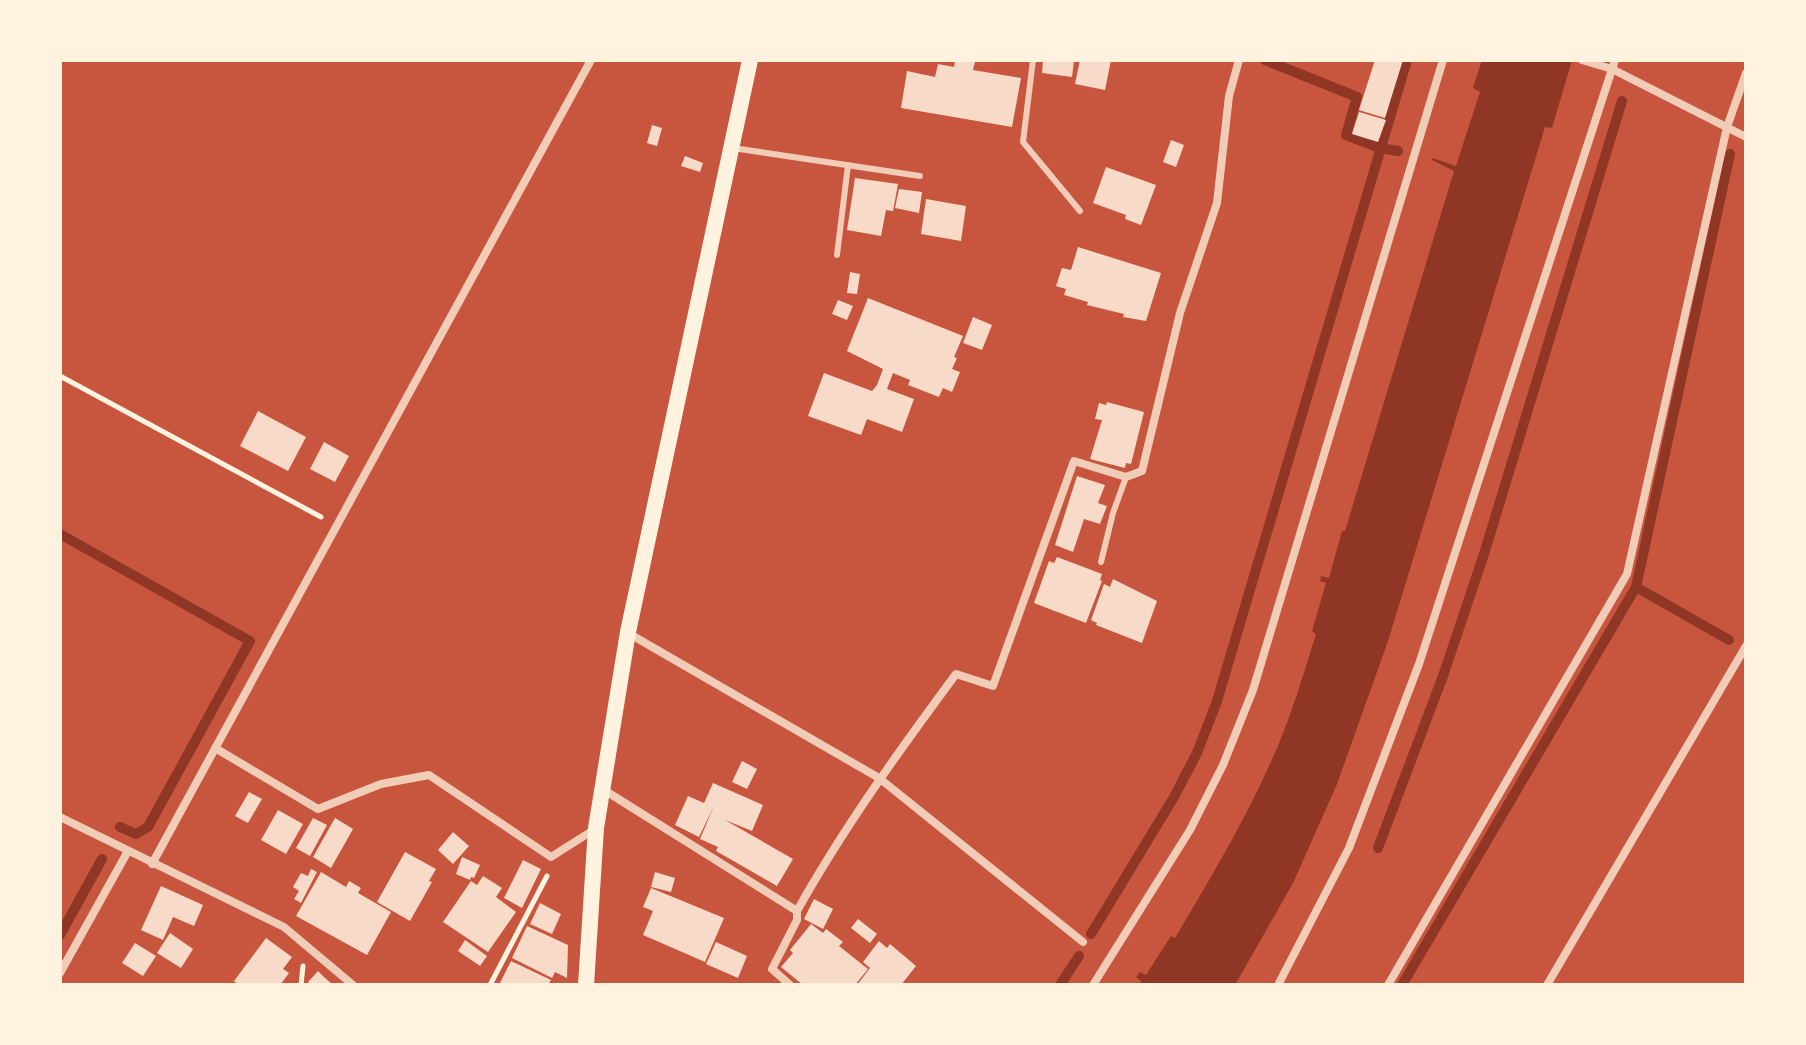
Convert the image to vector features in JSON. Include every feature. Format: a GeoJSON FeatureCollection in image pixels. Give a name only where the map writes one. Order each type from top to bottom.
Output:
{"type":"FeatureCollection","features":[{"type":"Feature","properties":{"kind":"main road"},"geometry":{"type":"LineString","coordinates":[[586,985],[596,828],[628,632],[750,60]]}},
{"type":"Feature","properties":{"kind":"street"},"geometry":{"type":"LineString","coordinates":[[152,864],[591,60]]}},
{"type":"Feature","properties":{"kind":"street"},"geometry":{"type":"LineString","coordinates":[[790,985],[772,969],[797,920],[797,911],[879,778],[956,674],[993,686],[1074,461],[1126,477],[1142,471],[1180,313],[1217,203],[1229,96],[1239,60]]}},
{"type":"Feature","properties":{"kind":"street"},"geometry":{"type":"LineString","coordinates":[[1093,985],[1190,830],[1223,765],[1253,690],[1443,60]]}},
{"type":"Feature","properties":{"kind":"street"},"geometry":{"type":"LineString","coordinates":[[1582,60],[1611,65],[1746,136]]}},
{"type":"Feature","properties":{"kind":"street"},"geometry":{"type":"LineString","coordinates":[[1278,985],[1349,848],[1419,664],[1611,65]]}},
{"type":"Feature","properties":{"kind":"street"},"geometry":{"type":"LineString","coordinates":[[1388,985],[1627,574],[1727,127],[1746,73]]}},
{"type":"Feature","properties":{"kind":"street"},"geometry":{"type":"LineString","coordinates":[[628,632],[879,778],[1083,942]]}},
{"type":"Feature","properties":{"kind":"street"},"geometry":{"type":"LineString","coordinates":[[1547,985],[1746,646]]}},
{"type":"Feature","properties":{"kind":"street"},"geometry":{"type":"LineString","coordinates":[[215,748],[318,809],[381,784],[429,775],[551,857],[596,828]]}},
{"type":"Feature","properties":{"kind":"street"},"geometry":{"type":"LineString","coordinates":[[601,788],[797,911]]}},
{"type":"Feature","properties":{"kind":"street"},"geometry":{"type":"LineString","coordinates":[[60,817],[284,927],[353,985]]}},
{"type":"Feature","properties":{"kind":"street"},"geometry":{"type":"LineString","coordinates":[[60,973],[128,851]]}},
{"type":"Feature","properties":{"kind":"lane"},"geometry":{"type":"LineString","coordinates":[[1033,60],[1023,142],[1080,211]]}},
{"type":"Feature","properties":{"kind":"lane"},"geometry":{"type":"LineString","coordinates":[[732,147],[920,176]]}},
{"type":"Feature","properties":{"kind":"lane"},"geometry":{"type":"LineString","coordinates":[[837,255],[848,165]]}},
{"type":"Feature","properties":{"kind":"lane"},"geometry":{"type":"LineString","coordinates":[[1101,562],[1126,477]]}},
{"type":"Feature","properties":{"kind":"path"},"geometry":{"type":"LineString","coordinates":[[60,376],[335,525]]}},
{"type":"Feature","properties":{"kind":"path"},"geometry":{"type":"LineString","coordinates":[[490,985],[548,872],[551,857]]}},
{"type":"Feature","properties":{"kind":"shaded area"},"geometry":{"type":"Polygon","coordinates":[[[1482,60],[1572,60],[1552,128],[1545,127],[1388,641],[1337,784],[1293,883],[1235,985],[1139,985],[1141,981],[1136,977],[1140,972],[1146,975],[1171,936],[1175,938],[1224,854],[1259,788],[1289,718],[1316,634],[1312,631],[1326,583],[1320,581],[1321,576],[1329,578],[1342,531],[1345,531],[1454,171],[1432,160],[1456,166],[1480,92],[1473,88],[1482,60]]]}},
{"type":"Feature","properties":{"kind":"building"},"geometry":{"type":"Polygon","coordinates":[[[955,60],[975,62],[973,70],[1021,78],[1012,127],[901,108],[907,71],[935,77],[938,64],[954,67],[955,60]]]}},
{"type":"Feature","properties":{"kind":"building"},"geometry":{"type":"Polygon","coordinates":[[[1043,60],[1074,60],[1072,77],[1042,73],[1043,60]]]}},
{"type":"Feature","properties":{"kind":"building"},"geometry":{"type":"Polygon","coordinates":[[[1080,60],[1111,60],[1105,90],[1075,84],[1080,60]]]}},
{"type":"Feature","properties":{"kind":"building"},"geometry":{"type":"Polygon","coordinates":[[[1375,60],[1403,60],[1385,118],[1359,110],[1375,60]]]}},
{"type":"Feature","properties":{"kind":"building"},"geometry":{"type":"Polygon","coordinates":[[[1359,112],[1386,120],[1378,142],[1352,134],[1359,112]]]}},
{"type":"Feature","properties":{"kind":"building"},"geometry":{"type":"Polygon","coordinates":[[[652,125],[662,128],[657,146],[647,143],[652,125]]]}},
{"type":"Feature","properties":{"kind":"building"},"geometry":{"type":"Polygon","coordinates":[[[1171,140],[1184,145],[1176,167],[1163,162],[1171,140]]]}},
{"type":"Feature","properties":{"kind":"building"},"geometry":{"type":"Polygon","coordinates":[[[685,156],[703,163],[700,172],[681,166],[685,156]]]}},
{"type":"Feature","properties":{"kind":"building"},"geometry":{"type":"Polygon","coordinates":[[[1106,167],[1156,185],[1141,225],[1125,219],[1126,215],[1093,203],[1106,167]]]}},
{"type":"Feature","properties":{"kind":"building"},"geometry":{"type":"Polygon","coordinates":[[[855,178],[898,184],[893,211],[886,210],[881,236],[847,230],[855,178]]]}},
{"type":"Feature","properties":{"kind":"building"},"geometry":{"type":"Polygon","coordinates":[[[899,189],[922,192],[919,213],[895,208],[899,189]]]}},
{"type":"Feature","properties":{"kind":"building"},"geometry":{"type":"Polygon","coordinates":[[[926,199],[966,206],[961,241],[921,234],[926,199]]]}},
{"type":"Feature","properties":{"kind":"building"},"geometry":{"type":"Polygon","coordinates":[[[1078,247],[1161,273],[1146,321],[1123,317],[1124,314],[1087,305],[1088,302],[1064,295],[1066,289],[1056,286],[1062,268],[1071,270],[1078,247]]]}},
{"type":"Feature","properties":{"kind":"building"},"geometry":{"type":"Polygon","coordinates":[[[850,272],[860,274],[857,294],[847,293],[850,272]]]}},
{"type":"Feature","properties":{"kind":"building"},"geometry":{"type":"Polygon","coordinates":[[[868,298],[963,336],[954,357],[957,358],[952,369],[960,372],[952,392],[943,388],[939,397],[908,385],[910,380],[893,373],[887,389],[914,399],[902,432],[867,419],[861,435],[808,416],[824,373],[872,391],[877,385],[883,369],[847,351],[868,298]]]}},
{"type":"Feature","properties":{"kind":"building"},"geometry":{"type":"Polygon","coordinates":[[[838,300],[853,306],[847,320],[832,314],[838,300]]]}},
{"type":"Feature","properties":{"kind":"building"},"geometry":{"type":"Polygon","coordinates":[[[973,317],[992,325],[982,350],[963,343],[973,317]]]}},
{"type":"Feature","properties":{"kind":"building"},"geometry":{"type":"Polygon","coordinates":[[[1107,402],[1144,412],[1131,464],[1126,463],[1125,468],[1090,459],[1102,420],[1095,419],[1099,403],[1106,405],[1107,402]]]}},
{"type":"Feature","properties":{"kind":"building"},"geometry":{"type":"Polygon","coordinates":[[[258,411],[306,437],[288,471],[240,446],[258,411]]]}},
{"type":"Feature","properties":{"kind":"building"},"geometry":{"type":"Polygon","coordinates":[[[324,442],[349,456],[335,482],[310,469],[324,442]]]}},
{"type":"Feature","properties":{"kind":"building"},"geometry":{"type":"Polygon","coordinates":[[[1077,476],[1105,485],[1098,503],[1107,506],[1100,524],[1084,519],[1073,552],[1055,545],[1077,476]]]}},
{"type":"Feature","properties":{"kind":"building"},"geometry":{"type":"Polygon","coordinates":[[[1057,557],[1102,574],[1086,623],[1034,603],[1049,561],[1054,563],[1057,557]]]}},
{"type":"Feature","properties":{"kind":"building"},"geometry":{"type":"Polygon","coordinates":[[[1113,579],[1157,601],[1142,643],[1096,625],[1091,620],[1104,584],[1110,587],[1113,579]]]}},
{"type":"Feature","properties":{"kind":"building"},"geometry":{"type":"Polygon","coordinates":[[[742,761],[757,769],[747,789],[732,782],[742,761]]]}},
{"type":"Feature","properties":{"kind":"building"},"geometry":{"type":"Polygon","coordinates":[[[713,783],[763,805],[752,831],[725,820],[793,859],[777,886],[716,851],[718,847],[700,839],[714,806],[699,837],[675,825],[688,796],[704,803],[713,783]]]}},
{"type":"Feature","properties":{"kind":"building"},"geometry":{"type":"Polygon","coordinates":[[[249,792],[262,799],[248,823],[235,816],[249,792]]]}},
{"type":"Feature","properties":{"kind":"building"},"geometry":{"type":"Polygon","coordinates":[[[278,810],[303,824],[286,854],[261,840],[278,810]]]}},
{"type":"Feature","properties":{"kind":"building"},"geometry":{"type":"Polygon","coordinates":[[[313,818],[327,825],[310,856],[296,848],[313,818]]]}},
{"type":"Feature","properties":{"kind":"building"},"geometry":{"type":"Polygon","coordinates":[[[335,818],[353,829],[331,868],[313,857],[335,818]]]}},
{"type":"Feature","properties":{"kind":"building"},"geometry":{"type":"Polygon","coordinates":[[[453,832],[469,846],[453,864],[438,850],[453,832]]]}},
{"type":"Feature","properties":{"kind":"building"},"geometry":{"type":"Polygon","coordinates":[[[405,852],[436,869],[410,921],[377,902],[405,852]]]}},
{"type":"Feature","properties":{"kind":"building"},"geometry":{"type":"Polygon","coordinates":[[[462,857],[480,865],[470,880],[456,874],[462,857]]]}},
{"type":"Feature","properties":{"kind":"building"},"geometry":{"type":"Polygon","coordinates":[[[523,860],[541,869],[522,908],[504,898],[523,860]]]}},
{"type":"Feature","properties":{"kind":"building"},"geometry":{"type":"Polygon","coordinates":[[[311,869],[317,872],[301,903],[294,899],[299,891],[293,887],[301,873],[308,876],[311,869]]]}},
{"type":"Feature","properties":{"kind":"building"},"geometry":{"type":"Polygon","coordinates":[[[321,872],[346,887],[349,881],[361,888],[358,893],[391,912],[367,955],[296,916],[321,872]]]}},
{"type":"Feature","properties":{"kind":"building"},"geometry":{"type":"Polygon","coordinates":[[[655,872],[675,878],[671,892],[651,887],[655,872]]]}},
{"type":"Feature","properties":{"kind":"building"},"geometry":{"type":"Polygon","coordinates":[[[483,876],[502,888],[496,897],[516,912],[488,952],[443,922],[471,881],[477,885],[483,876]]]}},
{"type":"Feature","properties":{"kind":"building"},"geometry":{"type":"Polygon","coordinates":[[[161,886],[203,905],[194,926],[173,917],[163,940],[141,930],[161,886]]]}},
{"type":"Feature","properties":{"kind":"building"},"geometry":{"type":"Polygon","coordinates":[[[651,888],[724,918],[705,962],[643,935],[653,911],[643,907],[651,888]]]}},
{"type":"Feature","properties":{"kind":"building"},"geometry":{"type":"Polygon","coordinates":[[[814,899],[833,909],[823,929],[804,919],[814,899]]]}},
{"type":"Feature","properties":{"kind":"building"},"geometry":{"type":"Polygon","coordinates":[[[540,903],[561,914],[552,934],[530,924],[540,903]]]}},
{"type":"Feature","properties":{"kind":"building"},"geometry":{"type":"Polygon","coordinates":[[[858,919],[877,934],[870,943],[851,928],[858,919]]]}},
{"type":"Feature","properties":{"kind":"building"},"geometry":{"type":"Polygon","coordinates":[[[811,924],[823,933],[826,929],[843,942],[839,946],[868,969],[855,985],[803,985],[781,967],[811,924]]]}},
{"type":"Feature","properties":{"kind":"building"},"geometry":{"type":"Polygon","coordinates":[[[527,926],[568,945],[567,978],[555,972],[552,978],[512,958],[527,926]]]}},
{"type":"Feature","properties":{"kind":"building"},"geometry":{"type":"Polygon","coordinates":[[[170,933],[193,949],[181,968],[157,953],[170,933]]]}},
{"type":"Feature","properties":{"kind":"building"},"geometry":{"type":"Polygon","coordinates":[[[266,938],[292,957],[283,969],[289,973],[280,985],[239,985],[234,981],[266,938]]]}},
{"type":"Feature","properties":{"kind":"building"},"geometry":{"type":"Polygon","coordinates":[[[465,940],[487,956],[480,966],[458,951],[465,940]]]}},
{"type":"Feature","properties":{"kind":"building"},"geometry":{"type":"Polygon","coordinates":[[[879,941],[887,948],[890,944],[916,966],[901,985],[857,985],[870,968],[863,962],[879,941]]]}},
{"type":"Feature","properties":{"kind":"building"},"geometry":{"type":"Polygon","coordinates":[[[716,942],[747,956],[738,978],[706,964],[716,942]]]}},
{"type":"Feature","properties":{"kind":"building"},"geometry":{"type":"Polygon","coordinates":[[[135,943],[156,956],[143,976],[122,963],[135,943]]]}},
{"type":"Feature","properties":{"kind":"building"},"geometry":{"type":"Polygon","coordinates":[[[511,961],[551,980],[548,985],[499,985],[511,961]]]}},
{"type":"Feature","properties":{"kind":"building"},"geometry":{"type":"Polygon","coordinates":[[[318,971],[333,985],[311,985],[308,982],[318,971]]]}},
{"type":"Feature","properties":{"kind":"waterway"},"geometry":{"type":"LineString","coordinates":[[1265,60],[1357,97],[1346,135],[1380,148],[1398,151]]}},
{"type":"Feature","properties":{"kind":"waterway"},"geometry":{"type":"LineString","coordinates":[[1091,934],[1174,797],[1197,753],[1217,701],[1407,60]]}},
{"type":"Feature","properties":{"kind":"waterway"},"geometry":{"type":"LineString","coordinates":[[1378,848],[1443,676],[1484,554],[1622,101]]}},
{"type":"Feature","properties":{"kind":"waterway"},"geometry":{"type":"LineString","coordinates":[[1402,985],[1636,587],[1730,154]]}},
{"type":"Feature","properties":{"kind":"waterway"},"geometry":{"type":"LineString","coordinates":[[60,534],[250,641],[148,827],[136,834],[120,827]]}},
{"type":"Feature","properties":{"kind":"waterway"},"geometry":{"type":"LineString","coordinates":[[1636,587],[1729,640]]}},
{"type":"Feature","properties":{"kind":"waterway"},"geometry":{"type":"LineString","coordinates":[[60,935],[102,859]]}},
{"type":"Feature","properties":{"kind":"waterway"},"geometry":{"type":"LineString","coordinates":[[1060,985],[1079,956]]}}]}
